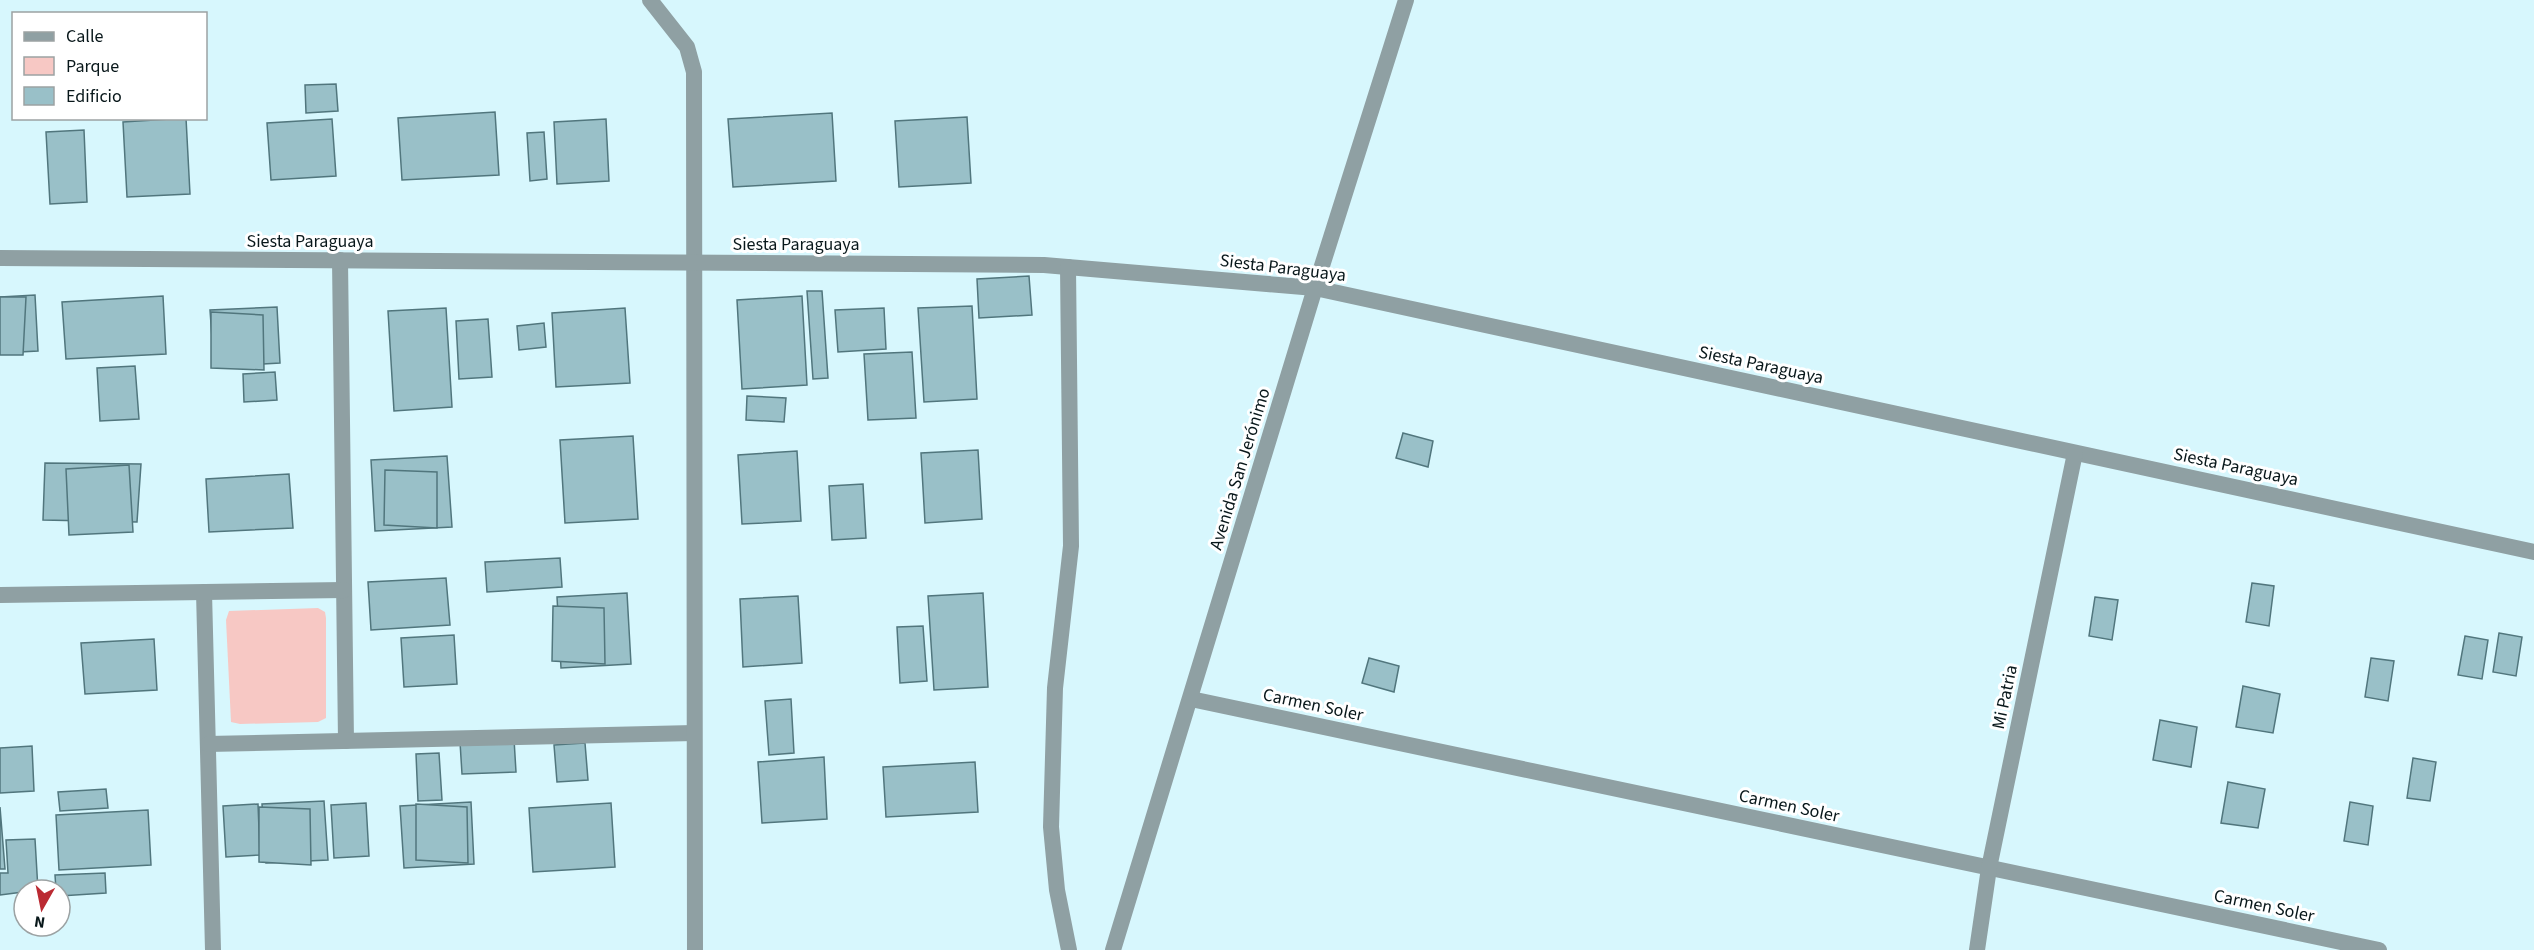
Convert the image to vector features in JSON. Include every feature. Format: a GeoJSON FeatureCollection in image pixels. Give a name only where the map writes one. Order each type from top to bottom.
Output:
{"type":"FeatureCollection","features":[{"type":"Feature","properties":{"kind":"street"},"geometry":{"type":"LineString","coordinates":[[650,0],[687,47],[694,72],[695,950]]}},
{"type":"Feature","properties":{"kind":"street","name":"Avenida San Jerónimo"},"geometry":{"type":"LineString","coordinates":[[1113,950],[1315,288],[1406,0]]}},
{"type":"Feature","properties":{"kind":"street","name":"Siesta Paraguaya"},"geometry":{"type":"LineString","coordinates":[[0,258],[1068,267],[1315,288],[2534,552]]}},
{"type":"Feature","properties":{"kind":"street"},"geometry":{"type":"LineString","coordinates":[[339,260],[346,741]]}},
{"type":"Feature","properties":{"kind":"street"},"geometry":{"type":"LineString","coordinates":[[1068,267],[1071,546],[1055,688],[1051,826],[1057,890],[1069,950]]}},
{"type":"Feature","properties":{"kind":"street","name":"Mi Patria"},"geometry":{"type":"LineString","coordinates":[[1977,950],[1989,868],[2075,453]]}},
{"type":"Feature","properties":{"kind":"street"},"geometry":{"type":"LineString","coordinates":[[0,595],[344,590]]}},
{"type":"Feature","properties":{"kind":"street"},"geometry":{"type":"LineString","coordinates":[[204,592],[213,950]]}},
{"type":"Feature","properties":{"kind":"street","name":"Carmen Soler"},"geometry":{"type":"LineString","coordinates":[[1191,699],[2379,950]]}},
{"type":"Feature","properties":{"kind":"street"},"geometry":{"type":"LineString","coordinates":[[208,744],[694,733]]}},
{"type":"Feature","properties":{"kind":"green space"},"geometry":{"type":"Polygon","coordinates":[[[318,608],[325,612],[326,618],[326,718],[318,722],[240,724],[231,722],[226,620],[229,611],[318,608]]]}},
{"type":"Feature","properties":{"kind":"building"},"geometry":{"type":"Polygon","coordinates":[[[336,84],[338,111],[306,113],[305,85],[336,84]]]}},
{"type":"Feature","properties":{"kind":"building"},"geometry":{"type":"Polygon","coordinates":[[[495,112],[499,175],[402,180],[398,118],[495,112]]]}},
{"type":"Feature","properties":{"kind":"building"},"geometry":{"type":"Polygon","coordinates":[[[832,113],[836,181],[733,187],[728,119],[832,113]]]}},
{"type":"Feature","properties":{"kind":"building"},"geometry":{"type":"Polygon","coordinates":[[[967,117],[971,183],[899,187],[895,121],[967,117]]]}},
{"type":"Feature","properties":{"kind":"building"},"geometry":{"type":"Polygon","coordinates":[[[332,119],[336,176],[271,180],[267,123],[332,119]]]}},
{"type":"Feature","properties":{"kind":"building"},"geometry":{"type":"Polygon","coordinates":[[[606,119],[609,181],[557,184],[554,122],[606,119]]]}},
{"type":"Feature","properties":{"kind":"building"},"geometry":{"type":"Polygon","coordinates":[[[186,120],[190,194],[127,197],[123,122],[186,120]]]}},
{"type":"Feature","properties":{"kind":"building"},"geometry":{"type":"Polygon","coordinates":[[[84,130],[87,202],[50,204],[46,132],[84,130]]]}},
{"type":"Feature","properties":{"kind":"building"},"geometry":{"type":"Polygon","coordinates":[[[544,132],[547,179],[530,181],[527,133],[544,132]]]}},
{"type":"Feature","properties":{"kind":"building"},"geometry":{"type":"Polygon","coordinates":[[[1029,276],[1032,315],[979,318],[977,279],[1029,276]]]}},
{"type":"Feature","properties":{"kind":"building"},"geometry":{"type":"Polygon","coordinates":[[[807,291],[822,291],[828,378],[813,379],[807,291]]]}},
{"type":"Feature","properties":{"kind":"building"},"geometry":{"type":"Polygon","coordinates":[[[35,295],[38,351],[0,353],[0,297],[35,295]]]}},
{"type":"Feature","properties":{"kind":"building"},"geometry":{"type":"Polygon","coordinates":[[[163,296],[166,354],[66,359],[62,302],[163,296]]]}},
{"type":"Feature","properties":{"kind":"building"},"geometry":{"type":"Polygon","coordinates":[[[802,296],[807,385],[742,389],[737,300],[802,296]]]}},
{"type":"Feature","properties":{"kind":"building"},"geometry":{"type":"Polygon","coordinates":[[[0,297],[26,297],[23,355],[0,355],[0,297]]]}},
{"type":"Feature","properties":{"kind":"building"},"geometry":{"type":"Polygon","coordinates":[[[972,306],[977,399],[924,402],[918,308],[972,306]]]}},
{"type":"Feature","properties":{"kind":"building"},"geometry":{"type":"Polygon","coordinates":[[[277,307],[280,363],[214,367],[210,310],[277,307]]]}},
{"type":"Feature","properties":{"kind":"building"},"geometry":{"type":"Polygon","coordinates":[[[446,308],[452,407],[394,411],[388,311],[446,308]]]}},
{"type":"Feature","properties":{"kind":"building"},"geometry":{"type":"Polygon","coordinates":[[[625,308],[630,383],[556,387],[552,313],[625,308]]]}},
{"type":"Feature","properties":{"kind":"building"},"geometry":{"type":"Polygon","coordinates":[[[884,308],[886,349],[838,352],[835,310],[884,308]]]}},
{"type":"Feature","properties":{"kind":"building"},"geometry":{"type":"Polygon","coordinates":[[[211,312],[263,315],[264,370],[211,368],[211,312]]]}},
{"type":"Feature","properties":{"kind":"building"},"geometry":{"type":"Polygon","coordinates":[[[488,319],[492,377],[459,379],[456,321],[488,319]]]}},
{"type":"Feature","properties":{"kind":"building"},"geometry":{"type":"Polygon","coordinates":[[[544,323],[546,347],[519,350],[517,326],[544,323]]]}},
{"type":"Feature","properties":{"kind":"building"},"geometry":{"type":"Polygon","coordinates":[[[912,352],[916,418],[868,420],[864,354],[912,352]]]}},
{"type":"Feature","properties":{"kind":"building"},"geometry":{"type":"Polygon","coordinates":[[[135,366],[139,419],[100,421],[97,368],[135,366]]]}},
{"type":"Feature","properties":{"kind":"building"},"geometry":{"type":"Polygon","coordinates":[[[275,372],[277,400],[244,402],[243,374],[275,372]]]}},
{"type":"Feature","properties":{"kind":"building"},"geometry":{"type":"Polygon","coordinates":[[[747,396],[786,398],[784,422],[746,420],[747,396]]]}},
{"type":"Feature","properties":{"kind":"building"},"geometry":{"type":"Polygon","coordinates":[[[1403,433],[1433,441],[1428,467],[1396,458],[1403,433]]]}},
{"type":"Feature","properties":{"kind":"building"},"geometry":{"type":"Polygon","coordinates":[[[633,436],[638,519],[565,523],[560,440],[633,436]]]}},
{"type":"Feature","properties":{"kind":"building"},"geometry":{"type":"Polygon","coordinates":[[[978,450],[982,519],[925,523],[921,453],[978,450]]]}},
{"type":"Feature","properties":{"kind":"building"},"geometry":{"type":"Polygon","coordinates":[[[797,451],[801,521],[742,524],[738,455],[797,451]]]}},
{"type":"Feature","properties":{"kind":"building"},"geometry":{"type":"Polygon","coordinates":[[[447,456],[452,527],[375,531],[371,460],[447,456]]]}},
{"type":"Feature","properties":{"kind":"building"},"geometry":{"type":"Polygon","coordinates":[[[45,463],[141,464],[137,522],[43,520],[45,463]]]}},
{"type":"Feature","properties":{"kind":"building"},"geometry":{"type":"Polygon","coordinates":[[[129,465],[133,532],[69,535],[66,469],[129,465]]]}},
{"type":"Feature","properties":{"kind":"building"},"geometry":{"type":"Polygon","coordinates":[[[385,470],[437,472],[437,528],[384,525],[385,470]]]}},
{"type":"Feature","properties":{"kind":"building"},"geometry":{"type":"Polygon","coordinates":[[[289,474],[293,528],[209,532],[206,479],[289,474]]]}},
{"type":"Feature","properties":{"kind":"building"},"geometry":{"type":"Polygon","coordinates":[[[863,484],[866,538],[832,540],[829,486],[863,484]]]}},
{"type":"Feature","properties":{"kind":"building"},"geometry":{"type":"Polygon","coordinates":[[[560,558],[562,587],[487,592],[485,562],[560,558]]]}},
{"type":"Feature","properties":{"kind":"building"},"geometry":{"type":"Polygon","coordinates":[[[446,578],[450,625],[371,630],[368,582],[446,578]]]}},
{"type":"Feature","properties":{"kind":"building"},"geometry":{"type":"Polygon","coordinates":[[[2252,583],[2274,586],[2269,626],[2246,622],[2252,583]]]}},
{"type":"Feature","properties":{"kind":"building"},"geometry":{"type":"Polygon","coordinates":[[[627,593],[631,664],[561,668],[557,597],[627,593]]]}},
{"type":"Feature","properties":{"kind":"building"},"geometry":{"type":"Polygon","coordinates":[[[983,593],[988,687],[934,690],[928,596],[983,593]]]}},
{"type":"Feature","properties":{"kind":"building"},"geometry":{"type":"Polygon","coordinates":[[[798,596],[802,663],[743,667],[740,599],[798,596]]]}},
{"type":"Feature","properties":{"kind":"building"},"geometry":{"type":"Polygon","coordinates":[[[2095,597],[2118,600],[2112,640],[2089,636],[2095,597]]]}},
{"type":"Feature","properties":{"kind":"building"},"geometry":{"type":"Polygon","coordinates":[[[553,606],[604,608],[605,664],[552,661],[553,606]]]}},
{"type":"Feature","properties":{"kind":"building"},"geometry":{"type":"Polygon","coordinates":[[[923,626],[927,681],[900,683],[897,627],[923,626]]]}},
{"type":"Feature","properties":{"kind":"building"},"geometry":{"type":"Polygon","coordinates":[[[2499,633],[2522,637],[2516,676],[2493,672],[2499,633]]]}},
{"type":"Feature","properties":{"kind":"building"},"geometry":{"type":"Polygon","coordinates":[[[454,635],[457,684],[404,687],[401,638],[454,635]]]}},
{"type":"Feature","properties":{"kind":"building"},"geometry":{"type":"Polygon","coordinates":[[[2465,636],[2488,640],[2482,679],[2458,675],[2465,636]]]}},
{"type":"Feature","properties":{"kind":"building"},"geometry":{"type":"Polygon","coordinates":[[[154,639],[157,690],[85,694],[81,643],[154,639]]]}},
{"type":"Feature","properties":{"kind":"building"},"geometry":{"type":"Polygon","coordinates":[[[1369,658],[1399,666],[1394,692],[1362,683],[1369,658]]]}},
{"type":"Feature","properties":{"kind":"building"},"geometry":{"type":"Polygon","coordinates":[[[2371,658],[2394,661],[2388,701],[2365,697],[2371,658]]]}},
{"type":"Feature","properties":{"kind":"building"},"geometry":{"type":"Polygon","coordinates":[[[2243,686],[2280,694],[2273,733],[2236,727],[2243,686]]]}},
{"type":"Feature","properties":{"kind":"building"},"geometry":{"type":"Polygon","coordinates":[[[791,699],[794,753],[769,755],[765,701],[791,699]]]}},
{"type":"Feature","properties":{"kind":"building"},"geometry":{"type":"Polygon","coordinates":[[[2160,720],[2197,727],[2191,767],[2153,760],[2160,720]]]}},
{"type":"Feature","properties":{"kind":"building"},"geometry":{"type":"Polygon","coordinates":[[[514,739],[516,772],[462,774],[460,742],[514,739]]]}},
{"type":"Feature","properties":{"kind":"building"},"geometry":{"type":"Polygon","coordinates":[[[585,743],[588,780],[557,782],[554,745],[585,743]]]}},
{"type":"Feature","properties":{"kind":"building"},"geometry":{"type":"Polygon","coordinates":[[[32,746],[34,791],[0,793],[0,748],[32,746]]]}},
{"type":"Feature","properties":{"kind":"building"},"geometry":{"type":"Polygon","coordinates":[[[439,753],[442,800],[418,801],[416,754],[439,753]]]}},
{"type":"Feature","properties":{"kind":"building"},"geometry":{"type":"Polygon","coordinates":[[[824,757],[827,819],[762,823],[758,762],[824,757]]]}},
{"type":"Feature","properties":{"kind":"building"},"geometry":{"type":"Polygon","coordinates":[[[2413,758],[2436,762],[2430,801],[2407,798],[2413,758]]]}},
{"type":"Feature","properties":{"kind":"building"},"geometry":{"type":"Polygon","coordinates":[[[975,762],[978,812],[886,817],[883,767],[975,762]]]}},
{"type":"Feature","properties":{"kind":"building"},"geometry":{"type":"Polygon","coordinates":[[[2228,782],[2265,789],[2258,828],[2221,823],[2228,782]]]}},
{"type":"Feature","properties":{"kind":"building"},"geometry":{"type":"Polygon","coordinates":[[[106,789],[108,808],[60,811],[58,792],[106,789]]]}},
{"type":"Feature","properties":{"kind":"building"},"geometry":{"type":"Polygon","coordinates":[[[324,801],[328,860],[266,863],[262,804],[324,801]]]}},
{"type":"Feature","properties":{"kind":"building"},"geometry":{"type":"Polygon","coordinates":[[[471,802],[474,864],[404,868],[400,806],[471,802]]]}},
{"type":"Feature","properties":{"kind":"building"},"geometry":{"type":"Polygon","coordinates":[[[2350,802],[2373,806],[2368,845],[2344,841],[2350,802]]]}},
{"type":"Feature","properties":{"kind":"building"},"geometry":{"type":"Polygon","coordinates":[[[366,803],[369,856],[334,858],[331,805],[366,803]]]}},
{"type":"Feature","properties":{"kind":"building"},"geometry":{"type":"Polygon","coordinates":[[[611,803],[615,867],[533,872],[529,808],[611,803]]]}},
{"type":"Feature","properties":{"kind":"building"},"geometry":{"type":"Polygon","coordinates":[[[258,804],[260,855],[226,857],[223,806],[258,804]]]}},
{"type":"Feature","properties":{"kind":"building"},"geometry":{"type":"Polygon","coordinates":[[[416,804],[467,807],[468,863],[416,860],[416,804]]]}},
{"type":"Feature","properties":{"kind":"building"},"geometry":{"type":"Polygon","coordinates":[[[0,807],[5,869],[0,869],[0,807]]]}},
{"type":"Feature","properties":{"kind":"building"},"geometry":{"type":"Polygon","coordinates":[[[259,807],[310,809],[311,865],[259,862],[259,807]]]}},
{"type":"Feature","properties":{"kind":"building"},"geometry":{"type":"Polygon","coordinates":[[[148,810],[151,865],[59,870],[56,815],[148,810]]]}},
{"type":"Feature","properties":{"kind":"building"},"geometry":{"type":"Polygon","coordinates":[[[35,839],[37,878],[12,878],[12,893],[0,895],[0,873],[8,873],[6,840],[35,839]]]}},
{"type":"Feature","properties":{"kind":"building"},"geometry":{"type":"Polygon","coordinates":[[[105,873],[106,893],[72,895],[72,878],[55,878],[55,875],[105,873]]]}}]}
